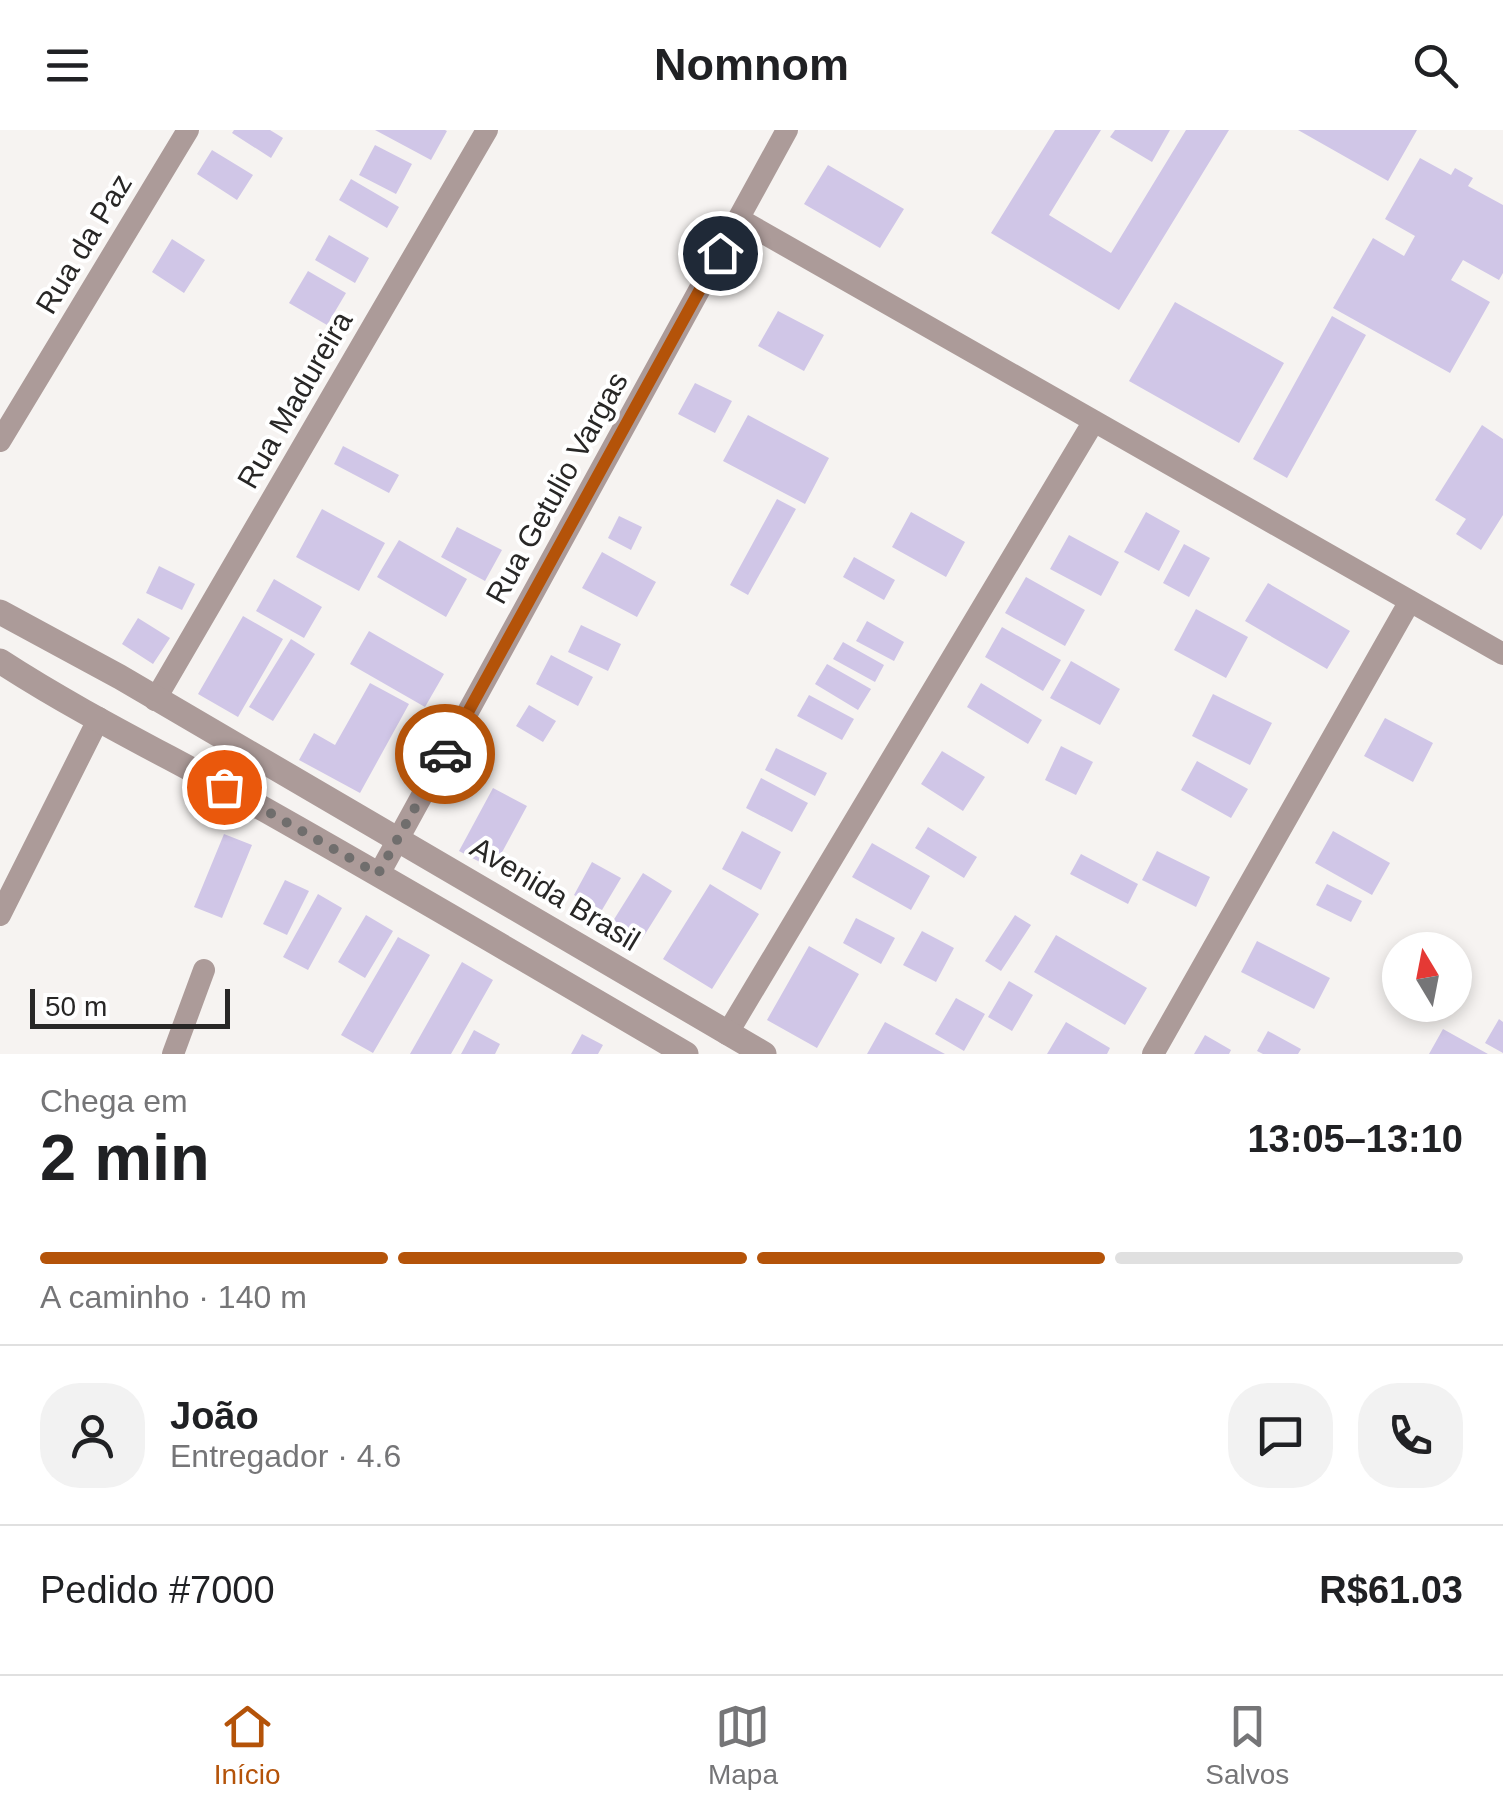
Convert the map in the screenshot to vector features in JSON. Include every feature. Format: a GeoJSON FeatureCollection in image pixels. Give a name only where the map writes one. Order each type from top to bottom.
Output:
{"type":"FeatureCollection","features":[{"type":"Feature","properties":{"kind":"street","name":"Rua da Paz"},"geometry":{"type":"LineString","coordinates":[[0,441],[188,130]]}},
{"type":"Feature","properties":{"kind":"street","name":"Rua Madureira"},"geometry":{"type":"LineString","coordinates":[[155,700],[487,130]]}},
{"type":"Feature","properties":{"kind":"street","name":"Rua Getulio Vargas"},"geometry":{"type":"LineString","coordinates":[[378,874],[787,130]]}},
{"type":"Feature","properties":{"kind":"street"},"geometry":{"type":"LineString","coordinates":[[739,218],[1503,654]]}},
{"type":"Feature","properties":{"kind":"street"},"geometry":{"type":"LineString","coordinates":[[727,1034],[1094,422]]}},
{"type":"Feature","properties":{"kind":"street"},"geometry":{"type":"LineString","coordinates":[[1152,1054],[1410,601]]}},
{"type":"Feature","properties":{"kind":"street","name":"Avenida Brasil"},"geometry":{"type":"LineString","coordinates":[[0,612],[120,677],[764,1054]]}},
{"type":"Feature","properties":{"kind":"street"},"geometry":{"type":"LineString","coordinates":[[0,661],[36,685],[378,874],[686,1054]]}},
{"type":"Feature","properties":{"kind":"street"},"geometry":{"type":"LineString","coordinates":[[0,915],[99,718]]}},
{"type":"Feature","properties":{"kind":"street"},"geometry":{"type":"LineString","coordinates":[[173,1054],[204,970]]}},
{"type":"Feature","properties":{"kind":"building"},"geometry":{"type":"Polygon","coordinates":[[[270,130],[283,138],[271,158],[232,133],[270,130]]]}},
{"type":"Feature","properties":{"kind":"building"},"geometry":{"type":"Polygon","coordinates":[[[375,130],[445,130],[447,131],[431,160],[375,130]]]}},
{"type":"Feature","properties":{"kind":"building"},"geometry":{"type":"Polygon","coordinates":[[[1055,130],[1101,130],[1049,215],[1111,253],[1186,130],[1229,130],[1119,310],[991,233],[1055,130]]]}},
{"type":"Feature","properties":{"kind":"building"},"geometry":{"type":"Polygon","coordinates":[[[1115,130],[1170,130],[1152,162],[1110,137],[1115,130]]]}},
{"type":"Feature","properties":{"kind":"building"},"geometry":{"type":"Polygon","coordinates":[[[1298,130],[1417,130],[1388,181],[1298,130]]]}},
{"type":"Feature","properties":{"kind":"building"},"geometry":{"type":"Polygon","coordinates":[[[375,145],[412,164],[396,194],[359,175],[375,145]]]}},
{"type":"Feature","properties":{"kind":"building"},"geometry":{"type":"Polygon","coordinates":[[[212,150],[253,175],[237,200],[197,174],[212,150]]]}},
{"type":"Feature","properties":{"kind":"building"},"geometry":{"type":"Polygon","coordinates":[[[1420,158],[1451,175],[1455,168],[1473,178],[1468,186],[1503,205],[1503,273],[1499,280],[1463,260],[1451,280],[1490,302],[1450,373],[1333,308],[1373,238],[1404,256],[1415,236],[1385,219],[1420,158]]]}},
{"type":"Feature","properties":{"kind":"building"},"geometry":{"type":"Polygon","coordinates":[[[828,165],[904,209],[880,248],[804,204],[828,165]]]}},
{"type":"Feature","properties":{"kind":"building"},"geometry":{"type":"Polygon","coordinates":[[[351,179],[399,207],[387,228],[339,200],[351,179]]]}},
{"type":"Feature","properties":{"kind":"building"},"geometry":{"type":"Polygon","coordinates":[[[329,235],[369,258],[355,283],[315,260],[329,235]]]}},
{"type":"Feature","properties":{"kind":"building"},"geometry":{"type":"Polygon","coordinates":[[[172,239],[205,260],[184,293],[152,272],[172,239]]]}},
{"type":"Feature","properties":{"kind":"building"},"geometry":{"type":"Polygon","coordinates":[[[308,271],[346,293],[327,325],[289,303],[308,271]]]}},
{"type":"Feature","properties":{"kind":"building"},"geometry":{"type":"Polygon","coordinates":[[[1175,302],[1284,363],[1239,443],[1129,381],[1175,302]]]}},
{"type":"Feature","properties":{"kind":"building"},"geometry":{"type":"Polygon","coordinates":[[[778,311],[824,335],[804,371],[758,346],[778,311]]]}},
{"type":"Feature","properties":{"kind":"building"},"geometry":{"type":"Polygon","coordinates":[[[1332,316],[1366,335],[1287,478],[1253,459],[1332,316]]]}},
{"type":"Feature","properties":{"kind":"building"},"geometry":{"type":"Polygon","coordinates":[[[695,383],[732,401],[715,433],[678,414],[695,383]]]}},
{"type":"Feature","properties":{"kind":"building"},"geometry":{"type":"Polygon","coordinates":[[[748,415],[829,458],[805,504],[723,461],[748,415]]]}},
{"type":"Feature","properties":{"kind":"building"},"geometry":{"type":"Polygon","coordinates":[[[1482,425],[1503,439],[1503,515],[1481,550],[1456,534],[1466,519],[1435,500],[1482,425]]]}},
{"type":"Feature","properties":{"kind":"building"},"geometry":{"type":"Polygon","coordinates":[[[343,446],[399,475],[389,493],[334,464],[343,446]]]}},
{"type":"Feature","properties":{"kind":"building"},"geometry":{"type":"Polygon","coordinates":[[[777,499],[796,509],[748,595],[730,585],[777,499]]]}},
{"type":"Feature","properties":{"kind":"building"},"geometry":{"type":"Polygon","coordinates":[[[322,509],[385,543],[359,591],[296,557],[322,509]]]}},
{"type":"Feature","properties":{"kind":"building"},"geometry":{"type":"Polygon","coordinates":[[[911,512],[965,542],[946,577],[892,547],[911,512]]]}},
{"type":"Feature","properties":{"kind":"building"},"geometry":{"type":"Polygon","coordinates":[[[1146,512],[1180,531],[1159,571],[1124,552],[1146,512]]]}},
{"type":"Feature","properties":{"kind":"building"},"geometry":{"type":"Polygon","coordinates":[[[619,516],[642,527],[631,550],[608,538],[619,516]]]}},
{"type":"Feature","properties":{"kind":"building"},"geometry":{"type":"Polygon","coordinates":[[[457,527],[502,550],[485,581],[441,557],[457,527]]]}},
{"type":"Feature","properties":{"kind":"building"},"geometry":{"type":"Polygon","coordinates":[[[1069,535],[1119,562],[1101,596],[1050,569],[1069,535]]]}},
{"type":"Feature","properties":{"kind":"building"},"geometry":{"type":"Polygon","coordinates":[[[399,540],[467,579],[446,617],[377,577],[399,540]]]}},
{"type":"Feature","properties":{"kind":"building"},"geometry":{"type":"Polygon","coordinates":[[[1184,544],[1210,558],[1189,597],[1163,583],[1184,544]]]}},
{"type":"Feature","properties":{"kind":"building"},"geometry":{"type":"Polygon","coordinates":[[[602,552],[656,582],[637,617],[582,588],[602,552]]]}},
{"type":"Feature","properties":{"kind":"building"},"geometry":{"type":"Polygon","coordinates":[[[854,557],[895,580],[884,600],[843,577],[854,557]]]}},
{"type":"Feature","properties":{"kind":"building"},"geometry":{"type":"Polygon","coordinates":[[[159,566],[195,584],[182,610],[146,593],[159,566]]]}},
{"type":"Feature","properties":{"kind":"building"},"geometry":{"type":"Polygon","coordinates":[[[1026,577],[1085,610],[1065,646],[1005,613],[1026,577]]]}},
{"type":"Feature","properties":{"kind":"building"},"geometry":{"type":"Polygon","coordinates":[[[274,579],[322,607],[304,638],[256,611],[274,579]]]}},
{"type":"Feature","properties":{"kind":"building"},"geometry":{"type":"Polygon","coordinates":[[[1268,583],[1350,631],[1327,669],[1245,621],[1268,583]]]}},
{"type":"Feature","properties":{"kind":"building"},"geometry":{"type":"Polygon","coordinates":[[[1196,609],[1248,637],[1226,678],[1174,650],[1196,609]]]}},
{"type":"Feature","properties":{"kind":"building"},"geometry":{"type":"Polygon","coordinates":[[[243,616],[283,639],[238,717],[198,694],[243,616]]]}},
{"type":"Feature","properties":{"kind":"building"},"geometry":{"type":"Polygon","coordinates":[[[138,618],[170,638],[153,664],[122,644],[138,618]]]}},
{"type":"Feature","properties":{"kind":"building"},"geometry":{"type":"Polygon","coordinates":[[[867,621],[904,642],[894,661],[856,641],[867,621]]]}},
{"type":"Feature","properties":{"kind":"building"},"geometry":{"type":"Polygon","coordinates":[[[581,625],[621,644],[608,671],[568,652],[581,625]]]}},
{"type":"Feature","properties":{"kind":"building"},"geometry":{"type":"Polygon","coordinates":[[[1002,627],[1061,660],[1043,691],[985,657],[1002,627]]]}},
{"type":"Feature","properties":{"kind":"building"},"geometry":{"type":"Polygon","coordinates":[[[369,631],[444,674],[425,707],[350,664],[369,631]]]}},
{"type":"Feature","properties":{"kind":"building"},"geometry":{"type":"Polygon","coordinates":[[[291,639],[315,654],[273,721],[249,707],[291,639]]]}},
{"type":"Feature","properties":{"kind":"building"},"geometry":{"type":"Polygon","coordinates":[[[843,642],[884,665],[875,682],[833,659],[843,642]]]}},
{"type":"Feature","properties":{"kind":"building"},"geometry":{"type":"Polygon","coordinates":[[[551,655],[593,677],[578,706],[536,684],[551,655]]]}},
{"type":"Feature","properties":{"kind":"building"},"geometry":{"type":"Polygon","coordinates":[[[1071,661],[1120,689],[1100,725],[1050,698],[1071,661]]]}},
{"type":"Feature","properties":{"kind":"building"},"geometry":{"type":"Polygon","coordinates":[[[827,664],[871,689],[858,710],[815,684],[827,664]]]}},
{"type":"Feature","properties":{"kind":"building"},"geometry":{"type":"Polygon","coordinates":[[[370,683],[409,704],[360,793],[299,760],[314,733],[335,745],[370,683]]]}},
{"type":"Feature","properties":{"kind":"building"},"geometry":{"type":"Polygon","coordinates":[[[981,683],[1042,720],[1028,744],[967,707],[981,683]]]}},
{"type":"Feature","properties":{"kind":"building"},"geometry":{"type":"Polygon","coordinates":[[[1213,694],[1272,723],[1250,765],[1192,736],[1213,694]]]}},
{"type":"Feature","properties":{"kind":"building"},"geometry":{"type":"Polygon","coordinates":[[[809,695],[854,719],[842,740],[797,716],[809,695]]]}},
{"type":"Feature","properties":{"kind":"building"},"geometry":{"type":"Polygon","coordinates":[[[529,705],[556,721],[543,742],[516,726],[529,705]]]}},
{"type":"Feature","properties":{"kind":"building"},"geometry":{"type":"Polygon","coordinates":[[[1385,718],[1433,743],[1413,782],[1364,756],[1385,718]]]}},
{"type":"Feature","properties":{"kind":"building"},"geometry":{"type":"Polygon","coordinates":[[[1061,746],[1093,762],[1076,795],[1045,780],[1061,746]]]}},
{"type":"Feature","properties":{"kind":"building"},"geometry":{"type":"Polygon","coordinates":[[[776,748],[827,773],[815,796],[765,770],[776,748]]]}},
{"type":"Feature","properties":{"kind":"building"},"geometry":{"type":"Polygon","coordinates":[[[942,751],[985,777],[963,811],[921,784],[942,751]]]}},
{"type":"Feature","properties":{"kind":"building"},"geometry":{"type":"Polygon","coordinates":[[[1197,761],[1248,789],[1231,818],[1181,790],[1197,761]]]}},
{"type":"Feature","properties":{"kind":"building"},"geometry":{"type":"Polygon","coordinates":[[[761,778],[808,803],[792,832],[746,808],[761,778]]]}},
{"type":"Feature","properties":{"kind":"building"},"geometry":{"type":"Polygon","coordinates":[[[493,788],[527,806],[493,869],[459,851],[493,788]]]}},
{"type":"Feature","properties":{"kind":"building"},"geometry":{"type":"Polygon","coordinates":[[[928,827],[977,857],[964,878],[915,848],[928,827]]]}},
{"type":"Feature","properties":{"kind":"building"},"geometry":{"type":"Polygon","coordinates":[[[742,831],[781,852],[761,890],[722,869],[742,831]]]}},
{"type":"Feature","properties":{"kind":"building"},"geometry":{"type":"Polygon","coordinates":[[[1333,831],[1390,863],[1372,895],[1315,863],[1333,831]]]}},
{"type":"Feature","properties":{"kind":"building"},"geometry":{"type":"Polygon","coordinates":[[[224,834],[252,845],[222,918],[194,907],[224,834]]]}},
{"type":"Feature","properties":{"kind":"building"},"geometry":{"type":"Polygon","coordinates":[[[872,843],[930,876],[911,910],[852,877],[872,843]]]}},
{"type":"Feature","properties":{"kind":"building"},"geometry":{"type":"Polygon","coordinates":[[[1157,851],[1210,877],[1196,907],[1142,880],[1157,851]]]}},
{"type":"Feature","properties":{"kind":"building"},"geometry":{"type":"Polygon","coordinates":[[[1081,854],[1138,884],[1128,904],[1070,874],[1081,854]]]}},
{"type":"Feature","properties":{"kind":"building"},"geometry":{"type":"Polygon","coordinates":[[[592,862],[621,878],[602,910],[574,895],[592,862]]]}},
{"type":"Feature","properties":{"kind":"building"},"geometry":{"type":"Polygon","coordinates":[[[643,873],[672,891],[642,939],[613,921],[643,873]]]}},
{"type":"Feature","properties":{"kind":"building"},"geometry":{"type":"Polygon","coordinates":[[[285,880],[309,891],[287,935],[263,924],[285,880]]]}},
{"type":"Feature","properties":{"kind":"building"},"geometry":{"type":"Polygon","coordinates":[[[710,884],[759,914],[712,989],[663,959],[710,884]]]}},
{"type":"Feature","properties":{"kind":"building"},"geometry":{"type":"Polygon","coordinates":[[[1327,884],[1362,901],[1351,922],[1316,905],[1327,884]]]}},
{"type":"Feature","properties":{"kind":"building"},"geometry":{"type":"Polygon","coordinates":[[[318,894],[342,908],[308,970],[283,957],[318,894]]]}},
{"type":"Feature","properties":{"kind":"building"},"geometry":{"type":"Polygon","coordinates":[[[366,915],[393,931],[365,978],[338,962],[366,915]]]}},
{"type":"Feature","properties":{"kind":"building"},"geometry":{"type":"Polygon","coordinates":[[[1015,915],[1031,925],[1001,971],[985,961],[1015,915]]]}},
{"type":"Feature","properties":{"kind":"building"},"geometry":{"type":"Polygon","coordinates":[[[856,918],[895,938],[881,964],[843,943],[856,918]]]}},
{"type":"Feature","properties":{"kind":"building"},"geometry":{"type":"Polygon","coordinates":[[[922,931],[954,948],[936,982],[903,965],[922,931]]]}},
{"type":"Feature","properties":{"kind":"building"},"geometry":{"type":"Polygon","coordinates":[[[1056,935],[1147,988],[1125,1025],[1034,972],[1056,935]]]}},
{"type":"Feature","properties":{"kind":"building"},"geometry":{"type":"Polygon","coordinates":[[[398,937],[430,955],[373,1053],[341,1035],[398,937]]]}},
{"type":"Feature","properties":{"kind":"building"},"geometry":{"type":"Polygon","coordinates":[[[1257,941],[1330,978],[1314,1009],[1241,972],[1257,941]]]}},
{"type":"Feature","properties":{"kind":"building"},"geometry":{"type":"Polygon","coordinates":[[[809,946],[859,974],[817,1048],[767,1020],[809,946]]]}},
{"type":"Feature","properties":{"kind":"building"},"geometry":{"type":"Polygon","coordinates":[[[462,962],[493,980],[451,1054],[410,1054],[462,962]]]}},
{"type":"Feature","properties":{"kind":"building"},"geometry":{"type":"Polygon","coordinates":[[[1009,981],[1033,995],[1012,1031],[988,1017],[1009,981]]]}},
{"type":"Feature","properties":{"kind":"building"},"geometry":{"type":"Polygon","coordinates":[[[956,998],[985,1014],[964,1051],[935,1034],[956,998]]]}},
{"type":"Feature","properties":{"kind":"building"},"geometry":{"type":"Polygon","coordinates":[[[1499,1019],[1503,1022],[1503,1053],[1485,1043],[1499,1019]]]}},
{"type":"Feature","properties":{"kind":"building"},"geometry":{"type":"Polygon","coordinates":[[[885,1022],[945,1054],[867,1054],[885,1022]]]}},
{"type":"Feature","properties":{"kind":"building"},"geometry":{"type":"Polygon","coordinates":[[[1066,1022],[1110,1048],[1107,1054],[1047,1054],[1066,1022]]]}},
{"type":"Feature","properties":{"kind":"building"},"geometry":{"type":"Polygon","coordinates":[[[1443,1029],[1488,1054],[1429,1054],[1443,1029]]]}},
{"type":"Feature","properties":{"kind":"building"},"geometry":{"type":"Polygon","coordinates":[[[474,1030],[500,1044],[495,1054],[461,1054],[474,1030]]]}},
{"type":"Feature","properties":{"kind":"building"},"geometry":{"type":"Polygon","coordinates":[[[1268,1031],[1301,1049],[1298,1054],[1257,1051],[1268,1031]]]}},
{"type":"Feature","properties":{"kind":"building"},"geometry":{"type":"Polygon","coordinates":[[[582,1034],[603,1045],[598,1054],[571,1054],[582,1034]]]}},
{"type":"Feature","properties":{"kind":"building"},"geometry":{"type":"Polygon","coordinates":[[[1205,1035],[1231,1050],[1229,1054],[1194,1054],[1205,1035]]]}},
{"type":"Feature","properties":{"kind":"way so far"},"geometry":{"type":"LineString","coordinates":[[224,787],[378,874],[445,754]]}},
{"type":"Feature","properties":{"kind":"route"},"geometry":{"type":"LineString","coordinates":[[445,754],[720,253]]}}]}
